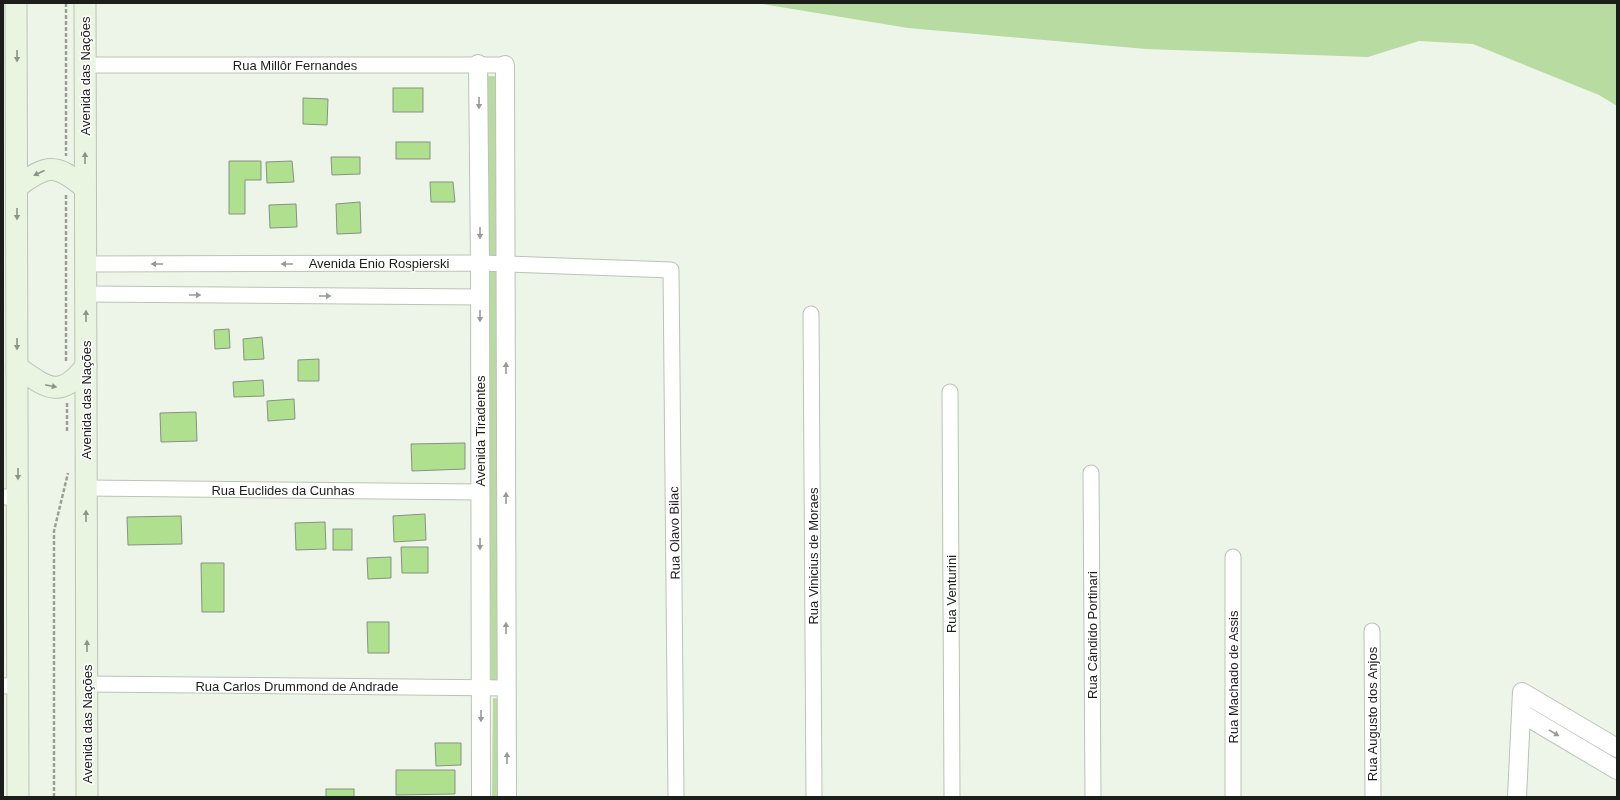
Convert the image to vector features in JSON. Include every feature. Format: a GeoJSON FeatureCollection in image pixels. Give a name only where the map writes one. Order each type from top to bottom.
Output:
{"type":"FeatureCollection","features":[{"type":"Feature","properties":{"kind":"main road","name":"Avenida das Nações"},"geometry":{"type":"LineString","coordinates":[[85,3],[87,797]]}},
{"type":"Feature","properties":{"kind":"main road"},"geometry":{"type":"LineString","coordinates":[[12,5],[10,27],[17,187],[10,263],[10,293],[17,367],[10,497],[10,686],[18,797]]}},
{"type":"Feature","properties":{"kind":"main road"},"geometry":{"type":"LineString","coordinates":[[17,187],[41,171],[50,169],[61,171],[71,176],[85,188]]}},
{"type":"Feature","properties":{"kind":"main road"},"geometry":{"type":"LineString","coordinates":[[17,367],[44,384],[52,387],[62,387],[75,380],[86,366]]}},
{"type":"Feature","properties":{"kind":"street","name":"Avenida Tiradentes"},"geometry":{"type":"LineString","coordinates":[[478,64],[481,797]]}},
{"type":"Feature","properties":{"kind":"street","name":"Rua Millôr Fernandes"},"geometry":{"type":"LineString","coordinates":[[85,65],[505,65]]}},
{"type":"Feature","properties":{"kind":"street","name":"Avenida Tiradentes"},"geometry":{"type":"LineString","coordinates":[[505,65],[507,797]]}},
{"type":"Feature","properties":{"kind":"street","name":"Avenida Enio Rospierski"},"geometry":{"type":"LineString","coordinates":[[86,264],[480,264],[672,270]]}},
{"type":"Feature","properties":{"kind":"street","name":"Rua Olavo Bilac"},"geometry":{"type":"LineString","coordinates":[[672,270],[676,797]]}},
{"type":"Feature","properties":{"kind":"street"},"geometry":{"type":"LineString","coordinates":[[86,294],[480,297]]}},
{"type":"Feature","properties":{"kind":"street","name":"Rua Vinicius de Moraes"},"geometry":{"type":"LineString","coordinates":[[811,314],[814,797]]}},
{"type":"Feature","properties":{"kind":"street","name":"Rua Venturini"},"geometry":{"type":"LineString","coordinates":[[950,392],[952,797]]}},
{"type":"Feature","properties":{"kind":"street","name":"Rua Cândido Portinari"},"geometry":{"type":"LineString","coordinates":[[1091,473],[1093,797]]}},
{"type":"Feature","properties":{"kind":"street","name":"Rua Euclides da Cunhas"},"geometry":{"type":"LineString","coordinates":[[86,488],[480,492]]}},
{"type":"Feature","properties":{"kind":"street","name":"Rua Machado de Assis"},"geometry":{"type":"LineString","coordinates":[[1233,557],[1233,797]]}},
{"type":"Feature","properties":{"kind":"street","name":"Rua Augusto dos Anjos"},"geometry":{"type":"LineString","coordinates":[[1372,631],[1373,797]]}},
{"type":"Feature","properties":{"kind":"street","name":"Rua Carlos Drummond de Andrade"},"geometry":{"type":"LineString","coordinates":[[87,684],[507,688]]}},
{"type":"Feature","properties":{"kind":"street"},"geometry":{"type":"LineString","coordinates":[[1517,797],[1522,692],[1616,747]]}},
{"type":"Feature","properties":{"kind":"street"},"geometry":{"type":"LineString","coordinates":[[1521,713],[1617,770]]}},
{"type":"Feature","properties":{"kind":"green space"},"geometry":{"type":"Polygon","coordinates":[[[756,3],[1617,3],[1617,106],[1599,95],[1473,44],[1419,41],[1368,57],[1146,49],[908,28],[756,3]]]}},
{"type":"Feature","properties":{"kind":"green space"},"geometry":{"type":"Polygon","coordinates":[[[485,76],[496,76],[496,258],[487,258],[485,76]]]}},
{"type":"Feature","properties":{"kind":"green space"},"geometry":{"type":"Polygon","coordinates":[[[487,271],[499,271],[503,681],[491,680],[487,271]]]}},
{"type":"Feature","properties":{"kind":"green space"},"geometry":{"type":"Polygon","coordinates":[[[493,698],[503,699],[503,797],[492,797],[493,698]]]}},
{"type":"Feature","properties":{"kind":"building"},"geometry":{"type":"Polygon","coordinates":[[[393,88],[423,88],[423,112],[393,112],[393,88]]]}},
{"type":"Feature","properties":{"kind":"building"},"geometry":{"type":"Polygon","coordinates":[[[303,98],[328,99],[327,125],[303,124],[303,98]]]}},
{"type":"Feature","properties":{"kind":"building"},"geometry":{"type":"Polygon","coordinates":[[[396,142],[430,142],[430,159],[396,159],[396,142]]]}},
{"type":"Feature","properties":{"kind":"building"},"geometry":{"type":"Polygon","coordinates":[[[331,157],[360,157],[360,174],[332,175],[331,157]]]}},
{"type":"Feature","properties":{"kind":"building"},"geometry":{"type":"Polygon","coordinates":[[[229,161],[261,161],[261,180],[245,180],[245,214],[229,214],[229,161]]]}},
{"type":"Feature","properties":{"kind":"building"},"geometry":{"type":"Polygon","coordinates":[[[292,161],[294,182],[267,183],[266,162],[292,161]]]}},
{"type":"Feature","properties":{"kind":"building"},"geometry":{"type":"Polygon","coordinates":[[[430,182],[453,182],[455,202],[431,202],[430,182]]]}},
{"type":"Feature","properties":{"kind":"building"},"geometry":{"type":"Polygon","coordinates":[[[360,202],[361,233],[337,234],[336,204],[360,202]]]}},
{"type":"Feature","properties":{"kind":"building"},"geometry":{"type":"Polygon","coordinates":[[[296,204],[297,227],[270,228],[269,205],[296,204]]]}},
{"type":"Feature","properties":{"kind":"building"},"geometry":{"type":"Polygon","coordinates":[[[229,329],[230,348],[215,349],[214,330],[229,329]]]}},
{"type":"Feature","properties":{"kind":"building"},"geometry":{"type":"Polygon","coordinates":[[[262,337],[264,359],[244,360],[243,339],[262,337]]]}},
{"type":"Feature","properties":{"kind":"building"},"geometry":{"type":"Polygon","coordinates":[[[319,359],[319,381],[298,381],[298,360],[319,359]]]}},
{"type":"Feature","properties":{"kind":"building"},"geometry":{"type":"Polygon","coordinates":[[[263,380],[264,396],[234,397],[233,382],[263,380]]]}},
{"type":"Feature","properties":{"kind":"building"},"geometry":{"type":"Polygon","coordinates":[[[294,399],[295,419],[268,421],[267,401],[294,399]]]}},
{"type":"Feature","properties":{"kind":"building"},"geometry":{"type":"Polygon","coordinates":[[[196,412],[197,441],[161,442],[160,413],[196,412]]]}},
{"type":"Feature","properties":{"kind":"building"},"geometry":{"type":"Polygon","coordinates":[[[465,443],[465,469],[412,471],[411,444],[465,443]]]}},
{"type":"Feature","properties":{"kind":"building"},"geometry":{"type":"Polygon","coordinates":[[[425,514],[426,540],[394,542],[393,516],[425,514]]]}},
{"type":"Feature","properties":{"kind":"building"},"geometry":{"type":"Polygon","coordinates":[[[181,516],[182,544],[128,545],[127,517],[181,516]]]}},
{"type":"Feature","properties":{"kind":"building"},"geometry":{"type":"Polygon","coordinates":[[[325,522],[326,549],[296,550],[295,523],[325,522]]]}},
{"type":"Feature","properties":{"kind":"building"},"geometry":{"type":"Polygon","coordinates":[[[333,529],[352,529],[352,550],[333,550],[333,529]]]}},
{"type":"Feature","properties":{"kind":"building"},"geometry":{"type":"Polygon","coordinates":[[[401,547],[428,547],[428,573],[402,573],[401,547]]]}},
{"type":"Feature","properties":{"kind":"building"},"geometry":{"type":"Polygon","coordinates":[[[391,557],[391,578],[368,579],[367,558],[391,557]]]}},
{"type":"Feature","properties":{"kind":"building"},"geometry":{"type":"Polygon","coordinates":[[[201,563],[224,563],[224,612],[202,612],[201,563]]]}},
{"type":"Feature","properties":{"kind":"building"},"geometry":{"type":"Polygon","coordinates":[[[367,622],[389,622],[389,653],[368,653],[367,622]]]}},
{"type":"Feature","properties":{"kind":"building"},"geometry":{"type":"Polygon","coordinates":[[[435,743],[461,743],[461,765],[436,766],[435,743]]]}},
{"type":"Feature","properties":{"kind":"building"},"geometry":{"type":"Polygon","coordinates":[[[396,770],[455,770],[455,794],[396,795],[396,770]]]}},
{"type":"Feature","properties":{"kind":"building"},"geometry":{"type":"Polygon","coordinates":[[[326,789],[354,789],[354,797],[326,797],[326,789]]]}}]}
